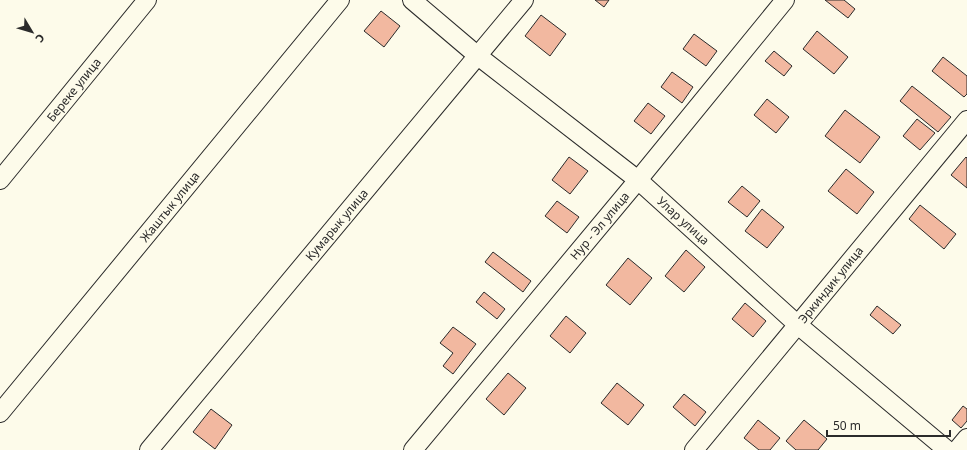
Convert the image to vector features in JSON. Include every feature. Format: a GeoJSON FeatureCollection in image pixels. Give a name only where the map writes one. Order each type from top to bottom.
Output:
{"type":"FeatureCollection","features":[{"type":"Feature","properties":{"kind":"street","name":"Береке улица"},"geometry":{"type":"LineString","coordinates":[[0,180],[147,0]]}},
{"type":"Feature","properties":{"kind":"street","name":"Жаштык улица"},"geometry":{"type":"LineString","coordinates":[[0,413],[340,0]]}},
{"type":"Feature","properties":{"kind":"street","name":"Улар улица"},"geometry":{"type":"LineString","coordinates":[[412,0],[478,56],[638,180],[798,325],[947,450]]}},
{"type":"Feature","properties":{"kind":"street","name":"Кумарык улица"},"geometry":{"type":"LineString","coordinates":[[149,450],[524,0]]}},
{"type":"Feature","properties":{"kind":"street","name":"Нур - Эл улица"},"geometry":{"type":"LineString","coordinates":[[412,450],[638,180],[785,0]]}},
{"type":"Feature","properties":{"kind":"street","name":"Эркиндик улица"},"geometry":{"type":"LineString","coordinates":[[694,450],[967,120]]}},
{"type":"Feature","properties":{"kind":"street"},"geometry":{"type":"LineString","coordinates":[[957,450],[967,438]]}},
{"type":"Feature","properties":{"kind":"building"},"geometry":{"type":"Polygon","coordinates":[[[595,0],[609,0],[604,7],[595,0]]]}},
{"type":"Feature","properties":{"kind":"building"},"geometry":{"type":"Polygon","coordinates":[[[825,0],[844,0],[855,9],[848,18],[825,0]]]}},
{"type":"Feature","properties":{"kind":"building"},"geometry":{"type":"Polygon","coordinates":[[[381,11],[400,26],[384,47],[364,31],[381,11]]]}},
{"type":"Feature","properties":{"kind":"building"},"geometry":{"type":"Polygon","coordinates":[[[541,15],[566,34],[550,56],[525,36],[541,15]]]}},
{"type":"Feature","properties":{"kind":"building"},"geometry":{"type":"Polygon","coordinates":[[[817,31],[848,57],[834,74],[803,49],[817,31]]]}},
{"type":"Feature","properties":{"kind":"building"},"geometry":{"type":"Polygon","coordinates":[[[694,34],[717,51],[706,66],[683,49],[694,34]]]}},
{"type":"Feature","properties":{"kind":"building"},"geometry":{"type":"Polygon","coordinates":[[[774,51],[792,66],[784,76],[765,61],[774,51]]]}},
{"type":"Feature","properties":{"kind":"building"},"geometry":{"type":"Polygon","coordinates":[[[943,57],[967,76],[967,94],[964,97],[932,71],[943,57]]]}},
{"type":"Feature","properties":{"kind":"building"},"geometry":{"type":"Polygon","coordinates":[[[672,72],[693,87],[682,103],[661,87],[672,72]]]}},
{"type":"Feature","properties":{"kind":"building"},"geometry":{"type":"Polygon","coordinates":[[[912,86],[951,117],[938,132],[900,101],[912,86]]]}},
{"type":"Feature","properties":{"kind":"building"},"geometry":{"type":"Polygon","coordinates":[[[767,99],[789,117],[776,133],[754,115],[767,99]]]}},
{"type":"Feature","properties":{"kind":"building"},"geometry":{"type":"Polygon","coordinates":[[[648,103],[665,116],[651,134],[634,121],[648,103]]]}},
{"type":"Feature","properties":{"kind":"building"},"geometry":{"type":"Polygon","coordinates":[[[845,110],[880,137],[860,163],[825,136],[845,110]]]}},
{"type":"Feature","properties":{"kind":"building"},"geometry":{"type":"Polygon","coordinates":[[[917,119],[935,133],[920,150],[903,136],[917,119]]]}},
{"type":"Feature","properties":{"kind":"building"},"geometry":{"type":"Polygon","coordinates":[[[569,157],[588,171],[570,194],[552,180],[569,157]]]}},
{"type":"Feature","properties":{"kind":"building"},"geometry":{"type":"Polygon","coordinates":[[[966,157],[967,158],[967,188],[951,175],[966,157]]]}},
{"type":"Feature","properties":{"kind":"building"},"geometry":{"type":"Polygon","coordinates":[[[846,169],[874,192],[857,214],[828,191],[846,169]]]}},
{"type":"Feature","properties":{"kind":"building"},"geometry":{"type":"Polygon","coordinates":[[[742,186],[760,201],[747,217],[728,202],[742,186]]]}},
{"type":"Feature","properties":{"kind":"building"},"geometry":{"type":"Polygon","coordinates":[[[557,201],[579,217],[567,233],[545,216],[557,201]]]}},
{"type":"Feature","properties":{"kind":"building"},"geometry":{"type":"Polygon","coordinates":[[[920,205],[956,234],[944,249],[909,219],[920,205]]]}},
{"type":"Feature","properties":{"kind":"building"},"geometry":{"type":"Polygon","coordinates":[[[762,209],[784,227],[767,248],[745,231],[762,209]]]}},
{"type":"Feature","properties":{"kind":"building"},"geometry":{"type":"Polygon","coordinates":[[[686,250],[705,267],[684,292],[665,276],[686,250]]]}},
{"type":"Feature","properties":{"kind":"building"},"geometry":{"type":"Polygon","coordinates":[[[493,252],[531,281],[523,292],[485,262],[493,252]]]}},
{"type":"Feature","properties":{"kind":"building"},"geometry":{"type":"Polygon","coordinates":[[[628,258],[652,278],[630,305],[606,285],[628,258]]]}},
{"type":"Feature","properties":{"kind":"building"},"geometry":{"type":"Polygon","coordinates":[[[484,292],[505,309],[497,319],[476,302],[484,292]]]}},
{"type":"Feature","properties":{"kind":"building"},"geometry":{"type":"Polygon","coordinates":[[[745,303],[766,321],[753,337],[732,319],[745,303]]]}},
{"type":"Feature","properties":{"kind":"building"},"geometry":{"type":"Polygon","coordinates":[[[877,306],[901,325],[893,334],[870,315],[877,306]]]}},
{"type":"Feature","properties":{"kind":"building"},"geometry":{"type":"Polygon","coordinates":[[[566,316],[586,333],[570,353],[550,336],[566,316]]]}},
{"type":"Feature","properties":{"kind":"building"},"geometry":{"type":"Polygon","coordinates":[[[453,327],[476,344],[453,374],[443,366],[453,353],[440,343],[453,327]]]}},
{"type":"Feature","properties":{"kind":"building"},"geometry":{"type":"Polygon","coordinates":[[[508,373],[526,388],[504,415],[486,399],[508,373]]]}},
{"type":"Feature","properties":{"kind":"building"},"geometry":{"type":"Polygon","coordinates":[[[617,383],[644,405],[628,425],[601,403],[617,383]]]}},
{"type":"Feature","properties":{"kind":"building"},"geometry":{"type":"Polygon","coordinates":[[[684,394],[706,412],[695,426],[673,407],[684,394]]]}},
{"type":"Feature","properties":{"kind":"building"},"geometry":{"type":"Polygon","coordinates":[[[963,406],[967,409],[967,421],[961,428],[952,420],[963,406]]]}},
{"type":"Feature","properties":{"kind":"building"},"geometry":{"type":"Polygon","coordinates":[[[211,409],[232,425],[215,449],[193,432],[211,409]]]}},
{"type":"Feature","properties":{"kind":"building"},"geometry":{"type":"Polygon","coordinates":[[[758,420],[780,438],[770,450],[759,450],[744,438],[758,420]]]}},
{"type":"Feature","properties":{"kind":"building"},"geometry":{"type":"Polygon","coordinates":[[[804,420],[827,439],[818,450],[796,450],[786,441],[804,420]]]}}]}
